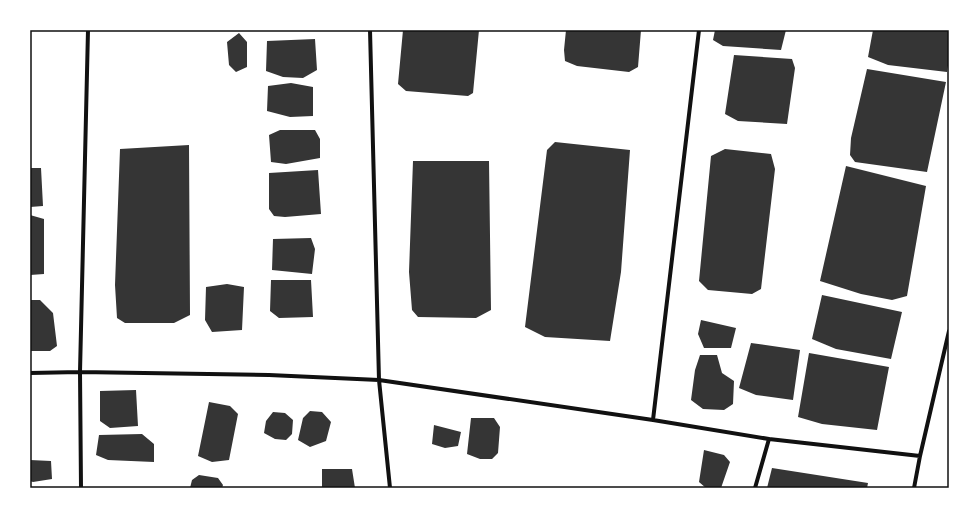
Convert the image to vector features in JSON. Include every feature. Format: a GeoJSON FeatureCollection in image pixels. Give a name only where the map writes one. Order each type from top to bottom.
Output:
{"type":"FeatureCollection","features":[{"type":"Feature","properties":{"kind":"street"},"geometry":{"type":"LineString","coordinates":[[81,488],[80,372],[88,30]]}},
{"type":"Feature","properties":{"kind":"street"},"geometry":{"type":"LineString","coordinates":[[370,30],[379,380],[390,488]]}},
{"type":"Feature","properties":{"kind":"street"},"geometry":{"type":"LineString","coordinates":[[653,420],[699,30]]}},
{"type":"Feature","properties":{"kind":"street"},"geometry":{"type":"LineString","coordinates":[[914,488],[949,331]]}},
{"type":"Feature","properties":{"kind":"street"},"geometry":{"type":"LineString","coordinates":[[30,373],[80,372],[379,380],[653,420],[769,439],[920,456]]}},
{"type":"Feature","properties":{"kind":"street"},"geometry":{"type":"LineString","coordinates":[[755,488],[769,439]]}},
{"type":"Feature","properties":{"kind":"building"},"geometry":{"type":"Polygon","coordinates":[[[403,30],[479,30],[473,93],[468,96],[406,91],[398,84],[403,30]]]}},
{"type":"Feature","properties":{"kind":"building"},"geometry":{"type":"Polygon","coordinates":[[[566,30],[641,30],[638,67],[629,72],[577,66],[565,61],[564,50],[566,30]]]}},
{"type":"Feature","properties":{"kind":"building"},"geometry":{"type":"Polygon","coordinates":[[[715,30],[786,30],[781,50],[723,46],[713,40],[715,30]]]}},
{"type":"Feature","properties":{"kind":"building"},"geometry":{"type":"Polygon","coordinates":[[[873,30],[949,30],[949,59],[947,72],[888,65],[868,57],[873,30]]]}},
{"type":"Feature","properties":{"kind":"building"},"geometry":{"type":"Polygon","coordinates":[[[239,33],[247,42],[247,67],[236,72],[229,65],[227,42],[239,33]]]}},
{"type":"Feature","properties":{"kind":"building"},"geometry":{"type":"Polygon","coordinates":[[[315,39],[317,70],[303,78],[283,77],[266,71],[267,41],[315,39]]]}},
{"type":"Feature","properties":{"kind":"building"},"geometry":{"type":"Polygon","coordinates":[[[734,55],[792,59],[795,68],[787,124],[738,121],[725,114],[734,55]]]}},
{"type":"Feature","properties":{"kind":"building"},"geometry":{"type":"Polygon","coordinates":[[[867,69],[946,82],[927,172],[855,162],[850,155],[851,138],[867,69]]]}},
{"type":"Feature","properties":{"kind":"building"},"geometry":{"type":"Polygon","coordinates":[[[291,83],[313,87],[313,116],[290,117],[267,111],[268,86],[291,83]]]}},
{"type":"Feature","properties":{"kind":"building"},"geometry":{"type":"Polygon","coordinates":[[[280,130],[315,130],[320,139],[320,158],[286,164],[271,162],[269,135],[280,130]]]}},
{"type":"Feature","properties":{"kind":"building"},"geometry":{"type":"Polygon","coordinates":[[[555,142],[630,150],[621,272],[610,341],[545,337],[525,327],[547,150],[555,142]]]}},
{"type":"Feature","properties":{"kind":"building"},"geometry":{"type":"Polygon","coordinates":[[[189,145],[190,315],[174,323],[125,323],[117,318],[115,285],[120,149],[189,145]]]}},
{"type":"Feature","properties":{"kind":"building"},"geometry":{"type":"Polygon","coordinates":[[[725,149],[771,154],[775,169],[761,289],[752,294],[708,290],[699,281],[711,156],[725,149]]]}},
{"type":"Feature","properties":{"kind":"building"},"geometry":{"type":"Polygon","coordinates":[[[413,161],[489,161],[491,310],[476,318],[418,317],[412,310],[409,272],[413,161]]]}},
{"type":"Feature","properties":{"kind":"building"},"geometry":{"type":"Polygon","coordinates":[[[846,166],[926,186],[907,296],[892,300],[861,294],[820,281],[846,166]]]}},
{"type":"Feature","properties":{"kind":"building"},"geometry":{"type":"Polygon","coordinates":[[[30,168],[41,168],[43,206],[30,207],[30,168]]]}},
{"type":"Feature","properties":{"kind":"building"},"geometry":{"type":"Polygon","coordinates":[[[318,170],[321,214],[285,217],[274,216],[269,209],[269,173],[318,170]]]}},
{"type":"Feature","properties":{"kind":"building"},"geometry":{"type":"Polygon","coordinates":[[[30,215],[44,219],[44,274],[30,275],[30,215]]]}},
{"type":"Feature","properties":{"kind":"building"},"geometry":{"type":"Polygon","coordinates":[[[311,238],[315,249],[312,274],[272,270],[273,239],[311,238]]]}},
{"type":"Feature","properties":{"kind":"building"},"geometry":{"type":"Polygon","coordinates":[[[271,280],[311,280],[313,317],[279,318],[270,311],[271,280]]]}},
{"type":"Feature","properties":{"kind":"building"},"geometry":{"type":"Polygon","coordinates":[[[227,284],[244,287],[242,330],[212,332],[205,320],[206,287],[227,284]]]}},
{"type":"Feature","properties":{"kind":"building"},"geometry":{"type":"Polygon","coordinates":[[[822,295],[902,312],[891,359],[836,349],[812,339],[822,295]]]}},
{"type":"Feature","properties":{"kind":"building"},"geometry":{"type":"Polygon","coordinates":[[[30,300],[40,300],[53,313],[57,346],[50,351],[30,351],[30,300]]]}},
{"type":"Feature","properties":{"kind":"building"},"geometry":{"type":"Polygon","coordinates":[[[701,320],[736,328],[731,348],[704,348],[698,334],[701,320]]]}},
{"type":"Feature","properties":{"kind":"building"},"geometry":{"type":"Polygon","coordinates":[[[751,343],[800,350],[793,400],[756,395],[739,388],[751,343]]]}},
{"type":"Feature","properties":{"kind":"building"},"geometry":{"type":"Polygon","coordinates":[[[809,353],[889,367],[877,430],[822,424],[798,417],[809,353]]]}},
{"type":"Feature","properties":{"kind":"building"},"geometry":{"type":"Polygon","coordinates":[[[700,355],[717,355],[722,373],[734,381],[733,404],[724,410],[703,409],[691,400],[695,370],[700,355]]]}},
{"type":"Feature","properties":{"kind":"building"},"geometry":{"type":"Polygon","coordinates":[[[136,390],[138,426],[110,428],[100,421],[100,391],[136,390]]]}},
{"type":"Feature","properties":{"kind":"building"},"geometry":{"type":"Polygon","coordinates":[[[209,402],[230,406],[238,414],[229,460],[212,462],[198,456],[209,402]]]}},
{"type":"Feature","properties":{"kind":"building"},"geometry":{"type":"Polygon","coordinates":[[[310,411],[322,412],[331,422],[326,441],[310,447],[298,440],[303,418],[310,411]]]}},
{"type":"Feature","properties":{"kind":"building"},"geometry":{"type":"Polygon","coordinates":[[[273,412],[285,413],[293,420],[292,434],[286,440],[275,439],[264,433],[266,421],[273,412]]]}},
{"type":"Feature","properties":{"kind":"building"},"geometry":{"type":"Polygon","coordinates":[[[471,418],[494,418],[500,427],[498,453],[492,459],[480,459],[467,454],[471,418]]]}},
{"type":"Feature","properties":{"kind":"building"},"geometry":{"type":"Polygon","coordinates":[[[434,425],[461,432],[458,446],[445,448],[432,444],[434,425]]]}},
{"type":"Feature","properties":{"kind":"building"},"geometry":{"type":"Polygon","coordinates":[[[142,434],[154,444],[154,462],[108,460],[96,455],[99,435],[142,434]]]}},
{"type":"Feature","properties":{"kind":"building"},"geometry":{"type":"Polygon","coordinates":[[[704,450],[724,455],[730,462],[721,488],[706,488],[699,482],[704,450]]]}},
{"type":"Feature","properties":{"kind":"building"},"geometry":{"type":"Polygon","coordinates":[[[30,460],[51,461],[52,479],[33,482],[30,481],[30,460]]]}},
{"type":"Feature","properties":{"kind":"building"},"geometry":{"type":"Polygon","coordinates":[[[772,468],[868,483],[867,488],[767,488],[772,468]]]}},
{"type":"Feature","properties":{"kind":"building"},"geometry":{"type":"Polygon","coordinates":[[[322,469],[352,469],[355,488],[322,488],[322,469]]]}},
{"type":"Feature","properties":{"kind":"building"},"geometry":{"type":"Polygon","coordinates":[[[199,475],[218,478],[223,485],[222,488],[190,488],[192,480],[199,475]]]}}]}
